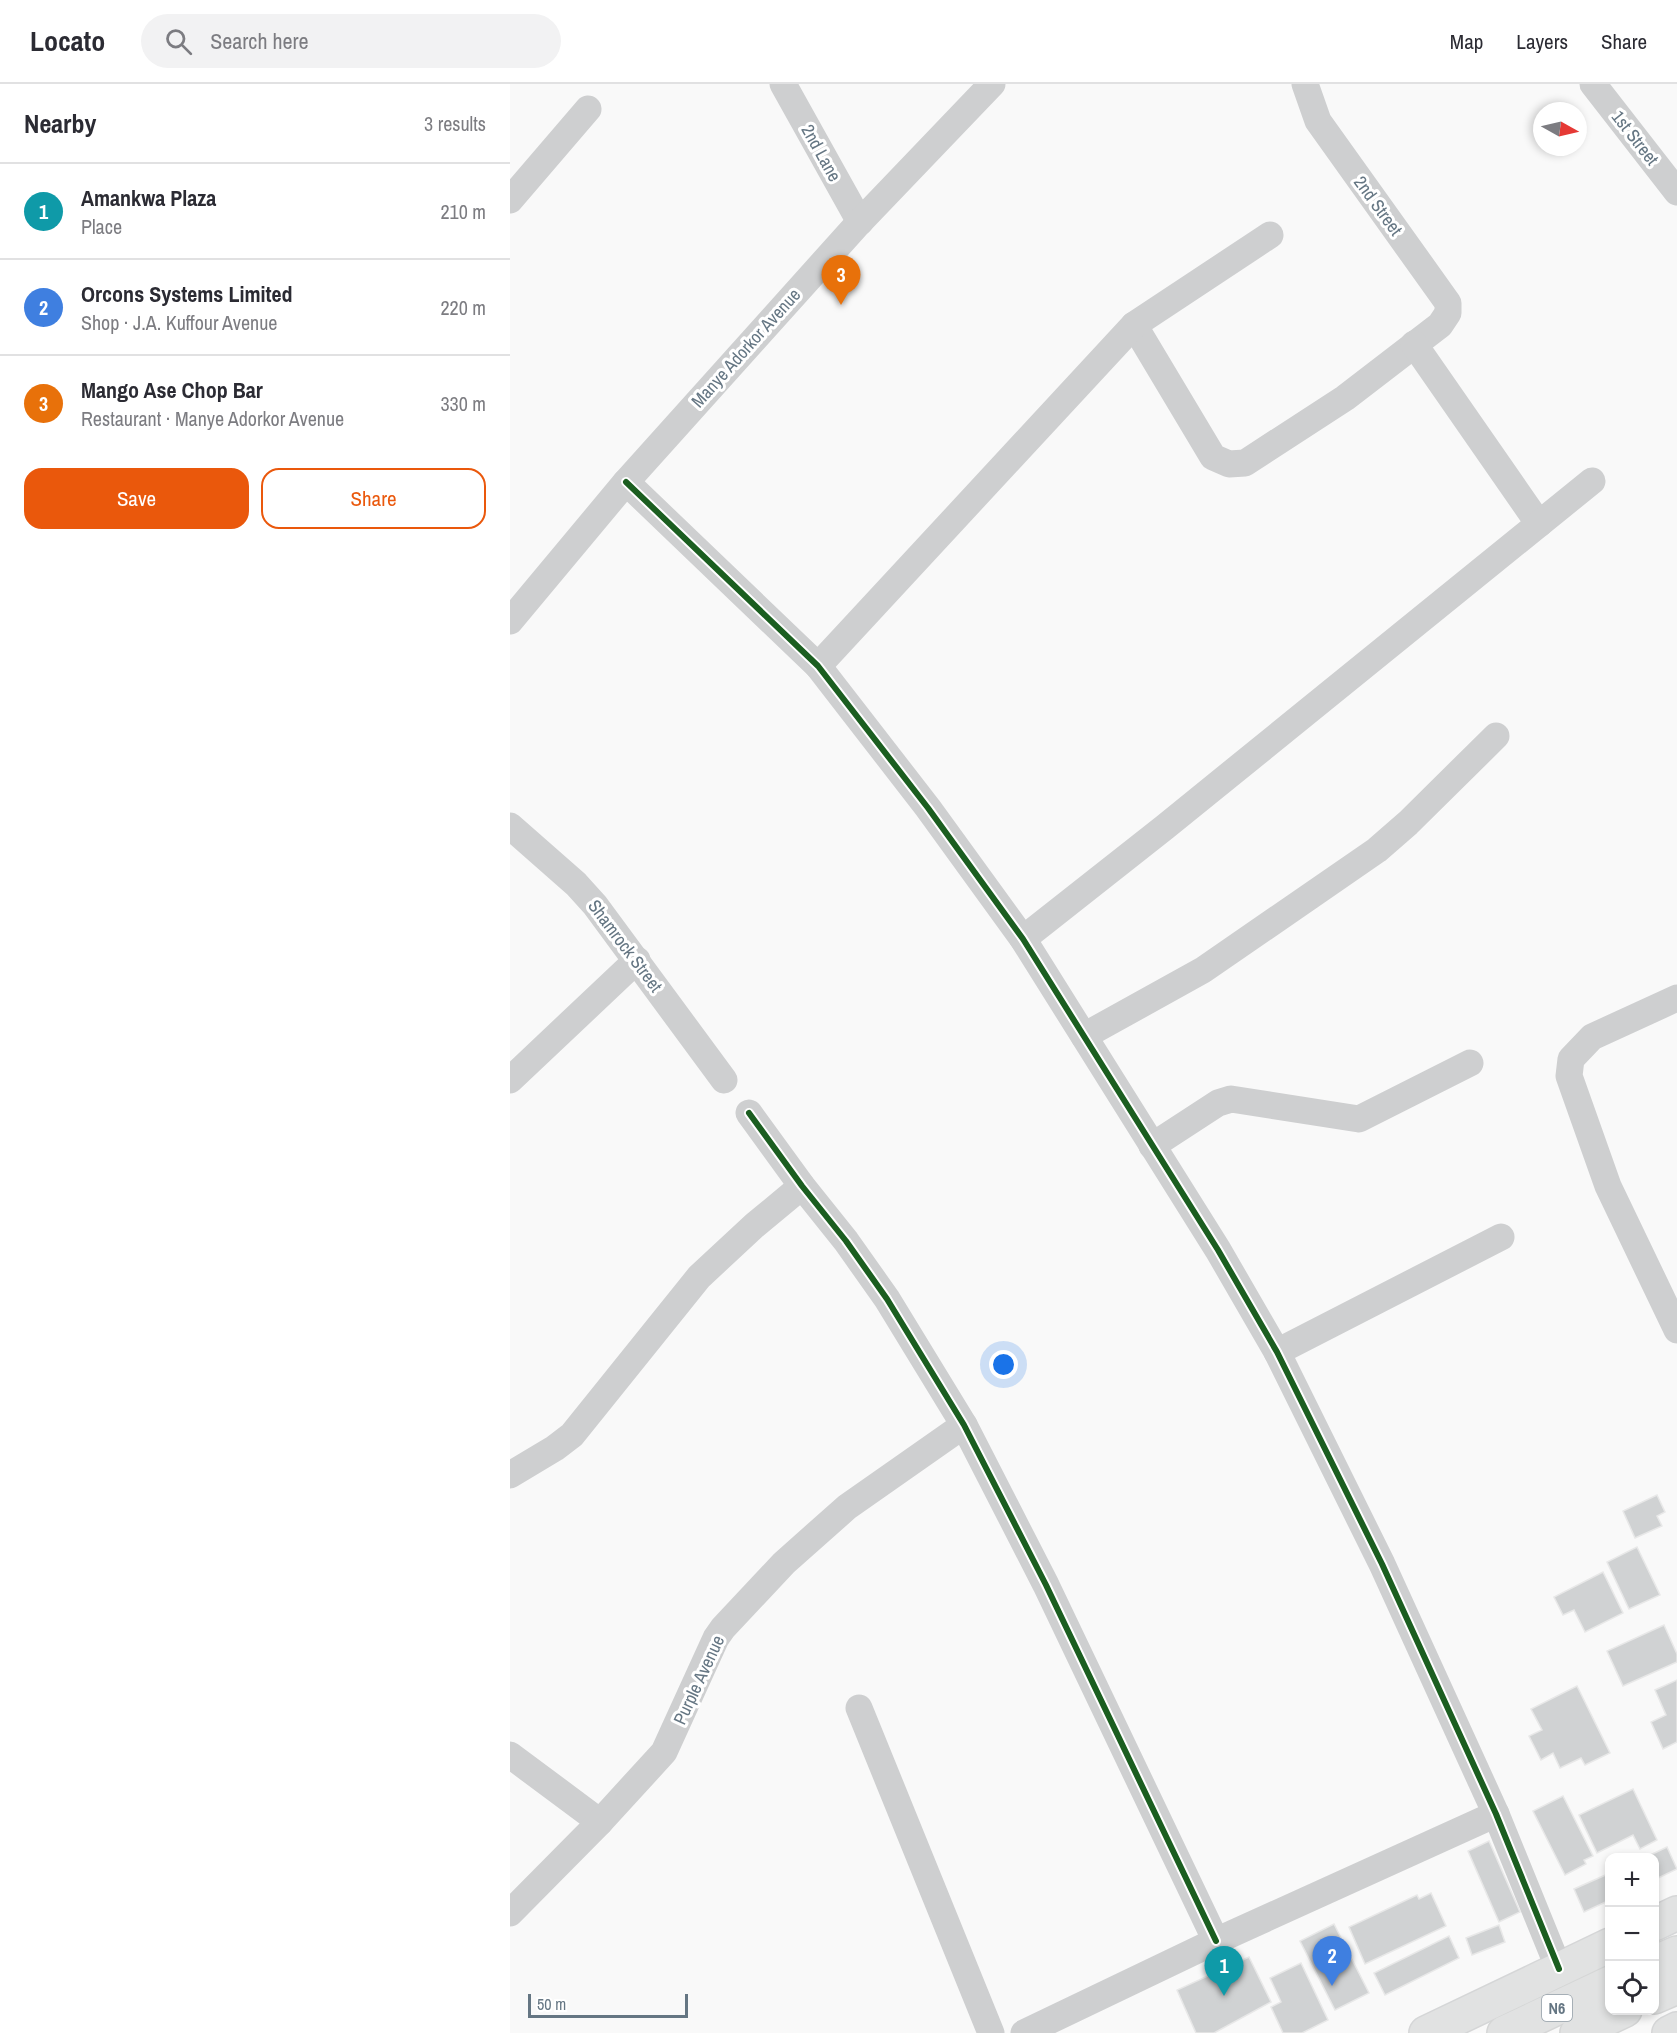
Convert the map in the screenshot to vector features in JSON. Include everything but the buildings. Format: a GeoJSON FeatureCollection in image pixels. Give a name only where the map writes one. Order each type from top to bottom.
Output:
{"type":"FeatureCollection","features":[{"type":"Feature","properties":{"kind":"main road"},"geometry":{"type":"LineString","coordinates":[[1659,1922],[1677,1913]]}},
{"type":"Feature","properties":{"kind":"main road"},"geometry":{"type":"LineString","coordinates":[[1426,2033],[1605,1947]]}},
{"type":"Feature","properties":{"kind":"main road"},"geometry":{"type":"LineString","coordinates":[[1659,1961],[1677,1953]]}},
{"type":"Feature","properties":{"kind":"main road","name":"N6"},"geometry":{"type":"LineString","coordinates":[[1504,2033],[1605,1985]]}},
{"type":"Feature","properties":{"kind":"main road"},"geometry":{"type":"LineString","coordinates":[[1659,1995],[1677,1987]]}},
{"type":"Feature","properties":{"kind":"main road","name":"N6"},"geometry":{"type":"LineString","coordinates":[[1577,2033],[1615,2015]]}},
{"type":"Feature","properties":{"kind":"main road"},"geometry":{"type":"LineString","coordinates":[[1669,2033],[1677,2029]]}},
{"type":"Feature","properties":{"kind":"street","name":"2nd Lane"},"geometry":{"type":"LineString","coordinates":[[783,84],[860,222]]}},
{"type":"Feature","properties":{"kind":"street","name":"Manye Adorkor Avenue"},"geometry":{"type":"LineString","coordinates":[[510,621],[626,482],[860,222],[992,84]]}},
{"type":"Feature","properties":{"kind":"street","name":"2nd Street"},"geometry":{"type":"LineString","coordinates":[[1305,84],[1318,121],[1448,303],[1448,313],[1440,325],[1414,344]]}},
{"type":"Feature","properties":{"kind":"street","name":"1st Street"},"geometry":{"type":"LineString","coordinates":[[1593,84],[1677,192]]}},
{"type":"Feature","properties":{"kind":"street"},"geometry":{"type":"LineString","coordinates":[[510,200],[588,109]]}},
{"type":"Feature","properties":{"kind":"street"},"geometry":{"type":"LineString","coordinates":[[818,666],[1134,325],[1270,235]]}},
{"type":"Feature","properties":{"kind":"street"},"geometry":{"type":"LineString","coordinates":[[1134,325],[1213,457],[1229,464],[1245,463],[1345,398],[1414,344],[1539,524]]}},
{"type":"Feature","properties":{"kind":"street"},"geometry":{"type":"LineString","coordinates":[[1023,939],[1592,481]]}},
{"type":"Feature","properties":{"kind":"street"},"geometry":{"type":"LineString","coordinates":[[626,482],[818,666],[928,808],[1023,939],[1084,1036],[1218,1250],[1276,1352],[1383,1563],[1496,1814],[1559,1969]]}},
{"type":"Feature","properties":{"kind":"street"},"geometry":{"type":"LineString","coordinates":[[1084,1036],[1203,970],[1377,850],[1408,824],[1496,736]]}},
{"type":"Feature","properties":{"kind":"street","name":"Shamrock Street"},"geometry":{"type":"LineString","coordinates":[[510,826],[576,884],[637,960],[724,1080]]}},
{"type":"Feature","properties":{"kind":"street"},"geometry":{"type":"LineString","coordinates":[[510,1080],[637,960]]}},
{"type":"Feature","properties":{"kind":"street"},"geometry":{"type":"LineString","coordinates":[[1677,998],[1592,1037],[1571,1059],[1569,1076],[1608,1186],[1677,1330]]}},
{"type":"Feature","properties":{"kind":"street"},"geometry":{"type":"LineString","coordinates":[[1152,1146],[1218,1103],[1231,1099],[1359,1119],[1470,1063]]}},
{"type":"Feature","properties":{"kind":"street"},"geometry":{"type":"LineString","coordinates":[[749,1113],[887,1299],[964,1425],[1046,1586],[1216,1941]]}},
{"type":"Feature","properties":{"kind":"street"},"geometry":{"type":"LineString","coordinates":[[510,1475],[572,1435],[699,1277],[755,1225],[802,1186]]}},
{"type":"Feature","properties":{"kind":"street"},"geometry":{"type":"LineString","coordinates":[[1276,1352],[1501,1237]]}},
{"type":"Feature","properties":{"kind":"street","name":"Purple Avenue"},"geometry":{"type":"LineString","coordinates":[[510,1912],[600,1822],[664,1752],[716,1638],[723,1628],[784,1563],[847,1507],[964,1425]]}},
{"type":"Feature","properties":{"kind":"street"},"geometry":{"type":"LineString","coordinates":[[859,1708],[991,2033]]}},
{"type":"Feature","properties":{"kind":"street"},"geometry":{"type":"LineString","coordinates":[[510,1755],[600,1822]]}},
{"type":"Feature","properties":{"kind":"street"},"geometry":{"type":"LineString","coordinates":[[1024,2033],[1216,1941],[1496,1814]]}},
{"type":"Feature","properties":{"kind":"cycle path"},"geometry":{"type":"LineString","coordinates":[[626,482],[818,666],[928,808],[1023,939],[1218,1250],[1277,1352],[1382,1564],[1496,1814],[1559,1969]]}},
{"type":"Feature","properties":{"kind":"cycle path"},"geometry":{"type":"LineString","coordinates":[[749,1113],[887,1299],[964,1425],[1046,1585],[1216,1941]]}},
{"type":"Feature","properties":{"kind":"place","name":"Mango Ase Chop Bar"},"geometry":{"type":"Point","coordinates":[841,305]}},
{"type":"Feature","properties":{"kind":"place","name":"Orcons Systems Limited"},"geometry":{"type":"Point","coordinates":[1332,1986]}},
{"type":"Feature","properties":{"kind":"place","name":"Amankwa Plaza"},"geometry":{"type":"Point","coordinates":[1224,1996]}}]}
